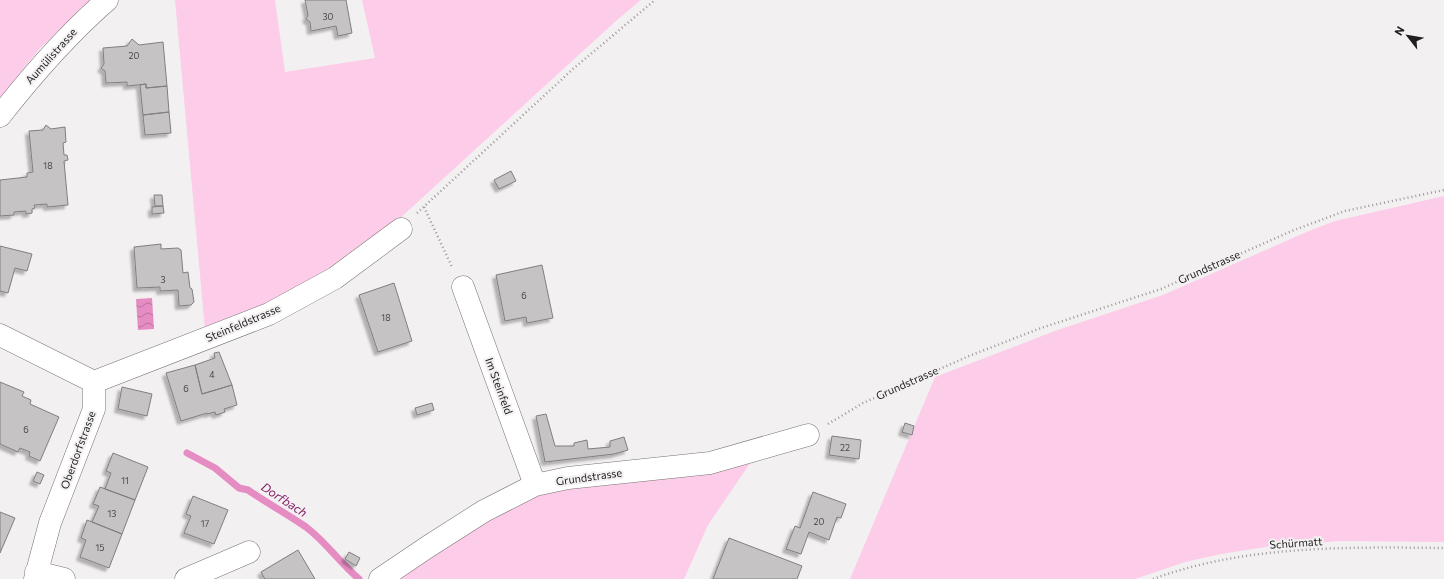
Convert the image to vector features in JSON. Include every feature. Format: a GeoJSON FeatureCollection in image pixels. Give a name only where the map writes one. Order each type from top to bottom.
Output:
{"type":"FeatureCollection","features":[{"type":"Feature","properties":{"kind":"street","name":"Aumülistrasse"},"geometry":{"type":"LineString","coordinates":[[0,116],[19,92],[78,26],[107,0]]}},
{"type":"Feature","properties":{"kind":"street","name":"Steinfeldstrasse"},"geometry":{"type":"LineString","coordinates":[[94,382],[270,314],[334,278],[401,229]]}},
{"type":"Feature","properties":{"kind":"street","name":"Im Steinfeld"},"geometry":{"type":"LineString","coordinates":[[463,287],[535,485]]}},
{"type":"Feature","properties":{"kind":"street"},"geometry":{"type":"LineString","coordinates":[[0,335],[94,382]]}},
{"type":"Feature","properties":{"kind":"street","name":"Oberdorfstrasse"},"geometry":{"type":"LineString","coordinates":[[64,579],[35,575],[50,523],[94,410],[94,382]]}},
{"type":"Feature","properties":{"kind":"street","name":"Grundstrasse"},"geometry":{"type":"LineString","coordinates":[[380,579],[429,546],[484,512],[535,485],[568,478],[710,463],[808,435]]}},
{"type":"Feature","properties":{"kind":"street"},"geometry":{"type":"LineString","coordinates":[[186,579],[249,552]]}},
{"type":"Feature","properties":{"kind":"path"},"geometry":{"type":"LineString","coordinates":[[401,229],[573,69],[655,0]]}},
{"type":"Feature","properties":{"kind":"path","name":"Grundstrasse"},"geometry":{"type":"LineString","coordinates":[[808,435],[863,403],[969,356],[1041,328],[1161,289],[1294,230],[1345,211],[1444,190]]}},
{"type":"Feature","properties":{"kind":"path"},"geometry":{"type":"LineString","coordinates":[[424,207],[456,276],[463,287]]}},
{"type":"Feature","properties":{"kind":"path","name":"Schürmatt"},"geometry":{"type":"LineString","coordinates":[[1153,579],[1169,573],[1212,562],[1273,551],[1344,548],[1444,548]]}},
{"type":"Feature","properties":{"kind":"shaded area"},"geometry":{"type":"Polygon","coordinates":[[[0,0],[93,0],[40,48],[0,98],[0,0]]]}},
{"type":"Feature","properties":{"kind":"shaded area"},"geometry":{"type":"Polygon","coordinates":[[[175,0],[275,0],[285,72],[375,58],[362,0],[641,0],[617,20],[398,220],[316,277],[262,306],[205,330],[175,0]]]}},
{"type":"Feature","properties":{"kind":"shaded area"},"geometry":{"type":"Polygon","coordinates":[[[1444,196],[1444,542],[1341,541],[1272,546],[1221,554],[1185,562],[1135,579],[850,579],[935,377],[1055,331],[1163,295],[1335,221],[1444,196]]]}},
{"type":"Feature","properties":{"kind":"shaded area"},"geometry":{"type":"Polygon","coordinates":[[[753,459],[708,525],[684,579],[396,579],[507,507],[552,490],[753,459]]]}},
{"type":"Feature","properties":{"kind":"water"},"geometry":{"type":"Polygon","coordinates":[[[152,298],[154,329],[138,330],[136,299],[152,298]]]}},
{"type":"Feature","properties":{"kind":"building"},"geometry":{"type":"Polygon","coordinates":[[[305,0],[346,0],[352,33],[338,36],[336,26],[311,31],[310,22],[306,19],[308,15],[305,0]]]}},
{"type":"Feature","properties":{"kind":"building"},"geometry":{"type":"Polygon","coordinates":[[[132,39],[139,45],[163,42],[167,86],[146,88],[146,84],[127,86],[127,82],[106,83],[105,71],[101,68],[104,64],[103,48],[127,46],[132,39]]]}},
{"type":"Feature","properties":{"kind":"building"},"geometry":{"type":"Polygon","coordinates":[[[146,84],[146,88],[167,86],[169,112],[143,115],[140,85],[146,84]]]}},
{"type":"Feature","properties":{"kind":"building"},"geometry":{"type":"Polygon","coordinates":[[[169,112],[171,133],[145,135],[143,115],[169,112]]]}},
{"type":"Feature","properties":{"kind":"building"},"geometry":{"type":"Polygon","coordinates":[[[46,125],[51,129],[65,127],[66,142],[63,143],[64,155],[67,155],[68,160],[64,161],[68,205],[47,207],[47,204],[34,205],[35,208],[32,209],[32,213],[26,214],[26,211],[14,212],[14,215],[0,216],[0,180],[27,177],[27,173],[33,172],[29,131],[43,130],[46,125]]]}},
{"type":"Feature","properties":{"kind":"building"},"geometry":{"type":"Polygon","coordinates":[[[511,171],[516,181],[499,189],[494,180],[511,171]]]}},
{"type":"Feature","properties":{"kind":"building"},"geometry":{"type":"Polygon","coordinates":[[[154,195],[162,195],[163,206],[155,206],[154,195]]]}},
{"type":"Feature","properties":{"kind":"building"},"geometry":{"type":"Polygon","coordinates":[[[163,206],[164,213],[152,214],[152,207],[163,206]]]}},
{"type":"Feature","properties":{"kind":"building"},"geometry":{"type":"Polygon","coordinates":[[[161,244],[161,249],[178,248],[181,250],[183,273],[188,272],[190,288],[192,289],[194,302],[191,305],[179,306],[178,290],[160,291],[160,287],[137,288],[134,247],[161,244]]]}},
{"type":"Feature","properties":{"kind":"building"},"geometry":{"type":"Polygon","coordinates":[[[0,246],[32,254],[27,271],[15,268],[8,293],[0,291],[0,246]]]}},
{"type":"Feature","properties":{"kind":"building"},"geometry":{"type":"Polygon","coordinates":[[[542,265],[553,318],[527,323],[526,317],[505,321],[496,275],[542,265]]]}},
{"type":"Feature","properties":{"kind":"building"},"geometry":{"type":"Polygon","coordinates":[[[394,283],[412,341],[378,352],[359,295],[394,283]]]}},
{"type":"Feature","properties":{"kind":"building"},"geometry":{"type":"Polygon","coordinates":[[[219,352],[232,385],[202,394],[195,365],[215,358],[214,353],[219,352]]]}},
{"type":"Feature","properties":{"kind":"building"},"geometry":{"type":"Polygon","coordinates":[[[195,365],[202,394],[232,385],[237,405],[224,409],[225,412],[216,415],[215,412],[207,413],[181,421],[166,373],[195,365]]]}},
{"type":"Feature","properties":{"kind":"building"},"geometry":{"type":"Polygon","coordinates":[[[0,382],[24,392],[22,396],[31,400],[30,404],[59,417],[40,461],[29,456],[30,452],[20,448],[18,452],[0,444],[0,382]]]}},
{"type":"Feature","properties":{"kind":"building"},"geometry":{"type":"Polygon","coordinates":[[[122,387],[152,394],[147,416],[118,409],[122,387]]]}},
{"type":"Feature","properties":{"kind":"building"},"geometry":{"type":"Polygon","coordinates":[[[432,403],[434,410],[417,415],[415,408],[432,403]]]}},
{"type":"Feature","properties":{"kind":"building"},"geometry":{"type":"Polygon","coordinates":[[[546,414],[555,446],[574,446],[574,443],[587,440],[588,449],[610,447],[610,441],[624,437],[628,450],[614,454],[545,462],[536,416],[546,414]]]}},
{"type":"Feature","properties":{"kind":"building"},"geometry":{"type":"Polygon","coordinates":[[[905,423],[914,426],[912,435],[902,432],[905,423]]]}},
{"type":"Feature","properties":{"kind":"building"},"geometry":{"type":"Polygon","coordinates":[[[832,436],[861,440],[859,459],[829,455],[832,436]]]}},
{"type":"Feature","properties":{"kind":"building"},"geometry":{"type":"Polygon","coordinates":[[[113,453],[148,467],[135,500],[105,489],[111,473],[106,471],[113,453]]]}},
{"type":"Feature","properties":{"kind":"building"},"geometry":{"type":"Polygon","coordinates":[[[37,472],[44,475],[40,484],[33,481],[37,472]]]}},
{"type":"Feature","properties":{"kind":"building"},"geometry":{"type":"Polygon","coordinates":[[[100,487],[135,500],[122,534],[92,522],[99,506],[93,504],[100,487]]]}},
{"type":"Feature","properties":{"kind":"building"},"geometry":{"type":"Polygon","coordinates":[[[813,492],[846,504],[841,518],[837,517],[829,540],[809,532],[801,554],[786,549],[795,526],[800,528],[813,492]]]}},
{"type":"Feature","properties":{"kind":"building"},"geometry":{"type":"Polygon","coordinates":[[[193,496],[228,510],[214,544],[184,533],[191,516],[186,514],[193,496]]]}},
{"type":"Feature","properties":{"kind":"building"},"geometry":{"type":"Polygon","coordinates":[[[0,512],[15,518],[0,553],[0,512]]]}},
{"type":"Feature","properties":{"kind":"building"},"geometry":{"type":"Polygon","coordinates":[[[87,520],[122,534],[109,568],[80,557],[86,540],[81,538],[87,520]]]}},
{"type":"Feature","properties":{"kind":"building"},"geometry":{"type":"Polygon","coordinates":[[[729,538],[802,566],[797,579],[713,579],[729,538]]]}},
{"type":"Feature","properties":{"kind":"building"},"geometry":{"type":"Polygon","coordinates":[[[298,550],[315,579],[265,579],[261,572],[298,550]]]}},
{"type":"Feature","properties":{"kind":"building"},"geometry":{"type":"Polygon","coordinates":[[[349,552],[360,558],[356,566],[345,559],[349,552]]]}},
{"type":"Feature","properties":{"kind":"waterway","name":"Dorfbach"},"geometry":{"type":"LineString","coordinates":[[187,453],[215,468],[239,488],[248,490],[306,527],[320,539],[359,579]]}}]}
